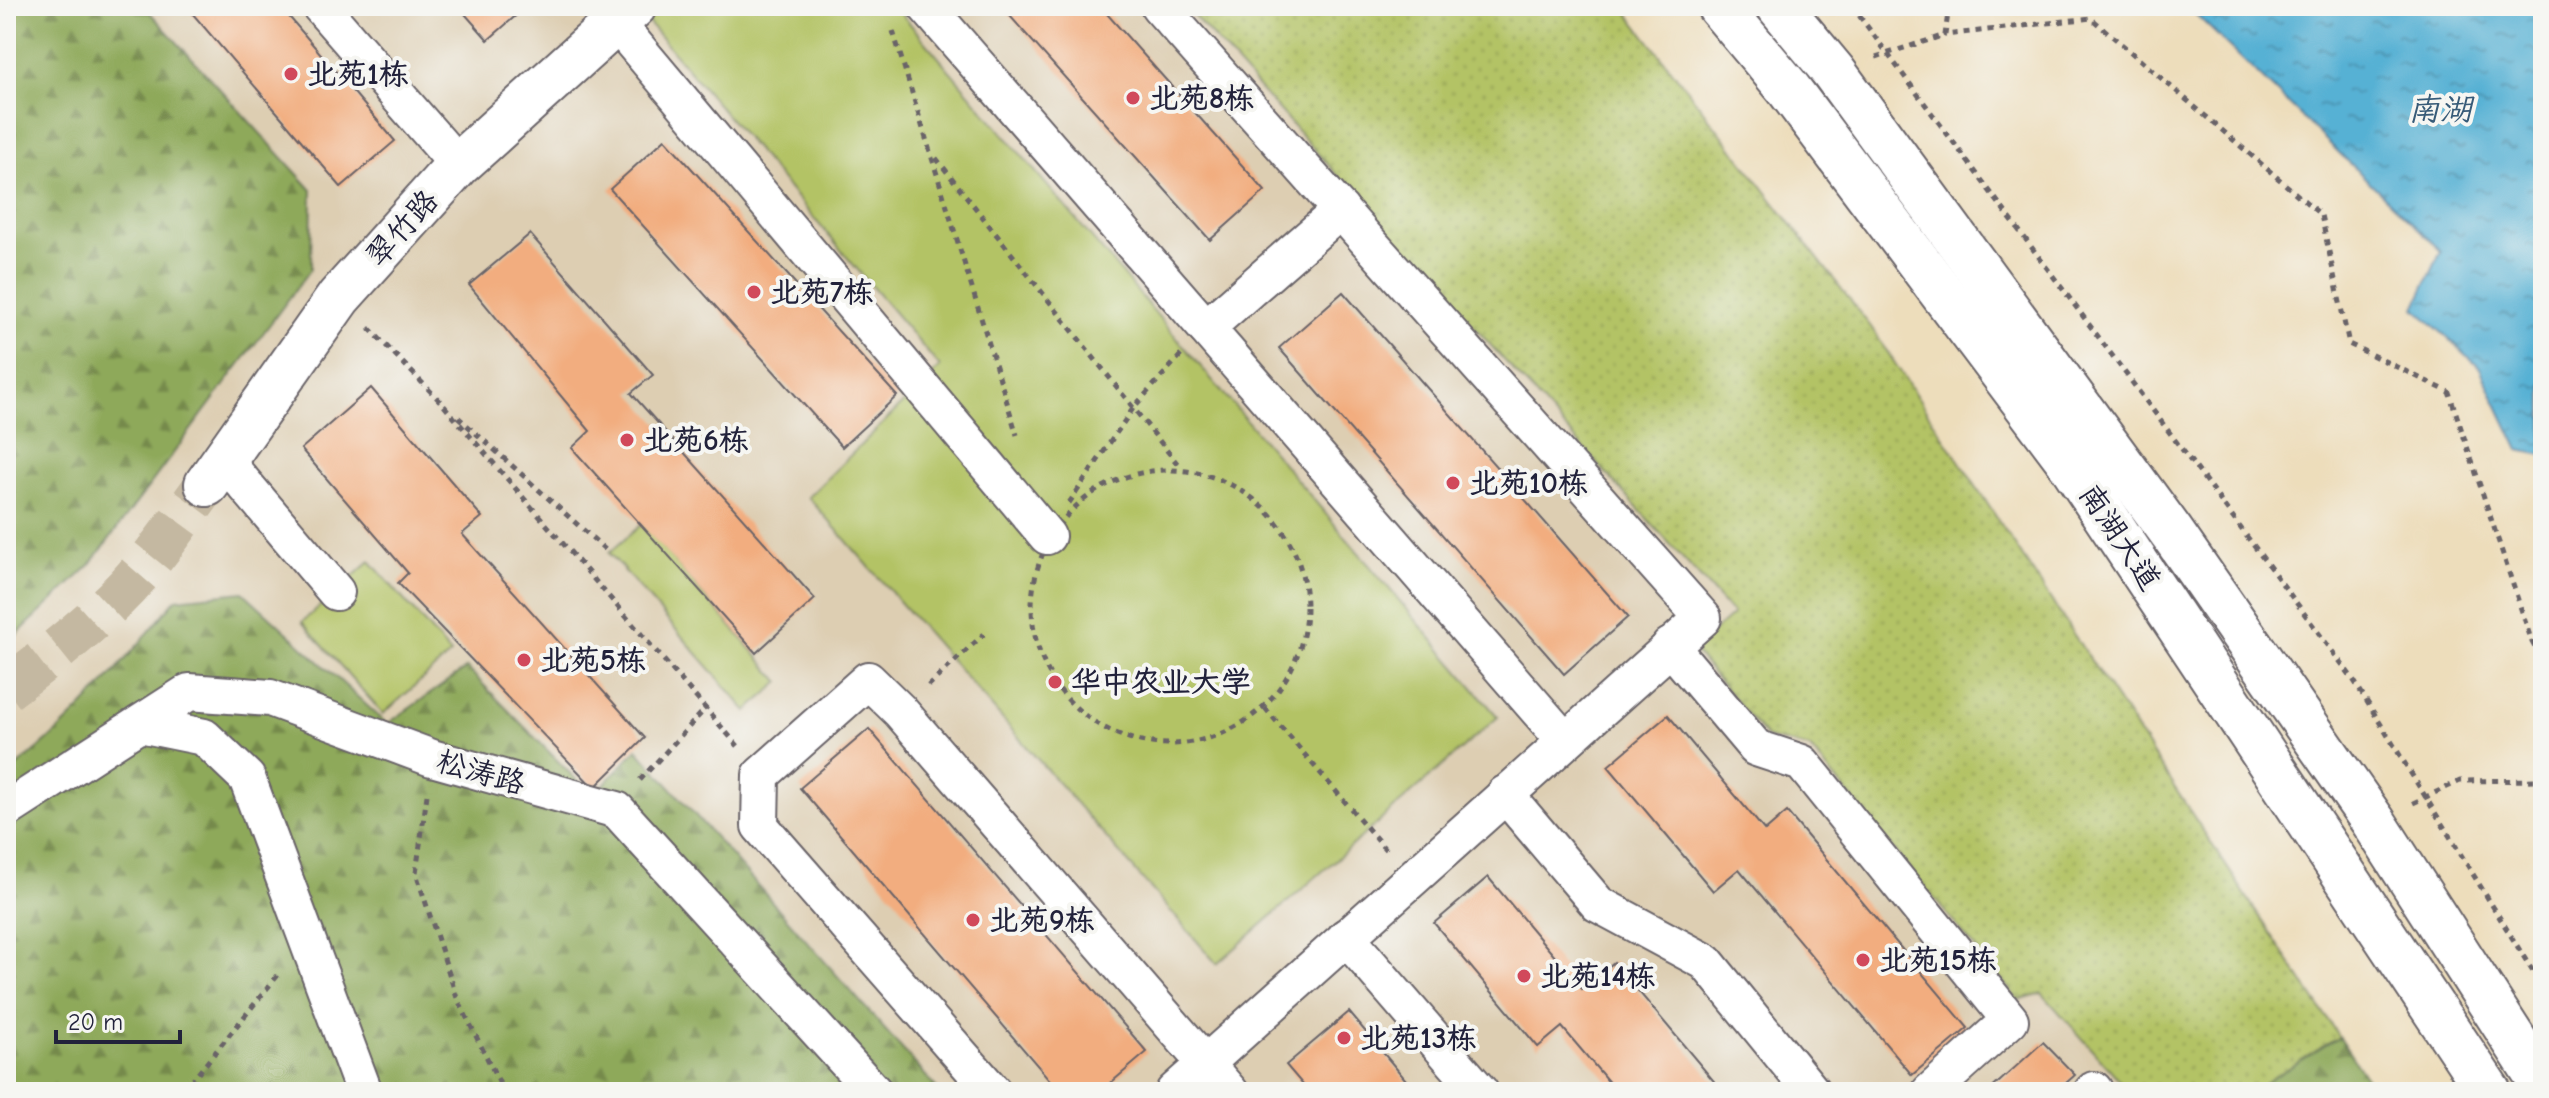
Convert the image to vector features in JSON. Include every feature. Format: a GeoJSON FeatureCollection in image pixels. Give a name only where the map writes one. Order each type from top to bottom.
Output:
{"type":"FeatureCollection","features":[{"type":"Feature","properties":{"kind":"main road","name":"南湖大道"},"geometry":{"type":"LineString","coordinates":[[1719,6],[1787,87],[2070,463],[2489,1092]]}},
{"type":"Feature","properties":{"kind":"main road","name":"南湖大道"},"geometry":{"type":"LineString","coordinates":[[1779,6],[1833,71],[2172,533],[2373,821],[2543,1085]]}},
{"type":"Feature","properties":{"kind":"main road","name":"翠竹路"},"geometry":{"type":"LineString","coordinates":[[216,472],[339,297],[458,165],[617,11]]}},
{"type":"Feature","properties":{"kind":"street"},"geometry":{"type":"LineString","coordinates":[[320,6],[458,165]]}},
{"type":"Feature","properties":{"kind":"street"},"geometry":{"type":"LineString","coordinates":[[926,6],[1565,741]]}},
{"type":"Feature","properties":{"kind":"street"},"geometry":{"type":"LineString","coordinates":[[1159,6],[1703,618],[1174,1092]]}},
{"type":"Feature","properties":{"kind":"street"},"geometry":{"type":"LineString","coordinates":[[617,11],[1047,536]]}},
{"type":"Feature","properties":{"kind":"street"},"geometry":{"type":"LineString","coordinates":[[1206,328],[1341,210]]}},
{"type":"Feature","properties":{"kind":"street"},"geometry":{"type":"LineString","coordinates":[[216,472],[336,592]]}},
{"type":"Feature","properties":{"kind":"street"},"geometry":{"type":"LineString","coordinates":[[1670,646],[1756,748],[1802,763],[2010,1020],[1930,1092]]}},
{"type":"Feature","properties":{"kind":"street"},"geometry":{"type":"LineString","coordinates":[[993,1092],[760,826],[761,775],[868,680],[900,711],[1230,1092]]}},
{"type":"Feature","properties":{"kind":"street","name":"松涛路"},"geometry":{"type":"LineString","coordinates":[[6,810],[189,692],[270,698],[432,758],[617,810],[874,1092]]}},
{"type":"Feature","properties":{"kind":"street"},"geometry":{"type":"LineString","coordinates":[[140,724],[204,737],[247,778],[364,1092]]}},
{"type":"Feature","properties":{"kind":"street"},"geometry":{"type":"LineString","coordinates":[[1505,794],[1598,904],[1706,962],[1812,1092]]}},
{"type":"Feature","properties":{"kind":"street"},"geometry":{"type":"LineString","coordinates":[[1346,937],[1480,1092]]}},
{"type":"Feature","properties":{"kind":"path"},"geometry":{"type":"LineString","coordinates":[[1852,6],[2353,679],[2543,988]]}},
{"type":"Feature","properties":{"kind":"path"},"geometry":{"type":"LineString","coordinates":[[1945,35],[1949,6]]}},
{"type":"Feature","properties":{"kind":"path"},"geometry":{"type":"LineString","coordinates":[[1833,71],[1945,35],[2091,18],[2321,215],[2349,344],[2449,392],[2532,642],[2543,662]]}},
{"type":"Feature","properties":{"kind":"path"},"geometry":{"type":"LineString","coordinates":[[890,21],[1019,444]]}},
{"type":"Feature","properties":{"kind":"path"},"geometry":{"type":"LineString","coordinates":[[932,153],[1181,468]]}},
{"type":"Feature","properties":{"kind":"path"},"geometry":{"type":"LineString","coordinates":[[339,297],[439,400],[707,707],[761,775]]}},
{"type":"Feature","properties":{"kind":"path"},"geometry":{"type":"LineString","coordinates":[[1043,580],[1047,536],[1134,407],[1206,328]]}},
{"type":"Feature","properties":{"kind":"path"},"geometry":{"type":"LineString","coordinates":[[439,400],[609,553]]}},
{"type":"Feature","properties":{"kind":"path"},"geometry":{"type":"LineString","coordinates":[[1040,610],[1036,654],[1060,697],[1097,728],[1128,741],[1176,747],[1201,743],[1246,723],[1265,708],[1300,652],[1307,604],[1287,536],[1256,499],[1213,475],[1181,468],[1132,471],[1102,483],[1064,513],[1047,536]]}},
{"type":"Feature","properties":{"kind":"path"},"geometry":{"type":"LineString","coordinates":[[900,711],[984,634]]}},
{"type":"Feature","properties":{"kind":"path"},"geometry":{"type":"LineString","coordinates":[[650,766],[707,707]]}},
{"type":"Feature","properties":{"kind":"path"},"geometry":{"type":"LineString","coordinates":[[1265,708],[1410,879]]}},
{"type":"Feature","properties":{"kind":"path"},"geometry":{"type":"LineString","coordinates":[[432,758],[416,873],[457,998],[504,1092]]}},
{"type":"Feature","properties":{"kind":"path"},"geometry":{"type":"LineString","coordinates":[[2373,821],[2460,781],[2543,780]]}},
{"type":"Feature","properties":{"kind":"path"},"geometry":{"type":"LineString","coordinates":[[183,1092],[308,940]]}},
{"type":"Feature","properties":{"kind":"shaded area","name":"华中农业大学"},"geometry":{"type":"Polygon","coordinates":[[[6,6],[1622,6],[1871,327],[2375,1092],[6,1092],[6,6]]]}},
{"type":"Feature","properties":{"kind":"green space"},"geometry":{"type":"Polygon","coordinates":[[[6,6],[144,6],[312,190],[311,269],[90,565],[6,645],[6,6]]]}},
{"type":"Feature","properties":{"kind":"green space"},"geometry":{"type":"Polygon","coordinates":[[[650,6],[895,6],[1498,717],[1217,964],[808,497],[940,367],[641,14],[650,6]]]}},
{"type":"Feature","properties":{"kind":"green space"},"geometry":{"type":"Polygon","coordinates":[[[1185,6],[1622,6],[1871,327],[2339,1037],[2250,1092],[2130,1092],[2042,993],[2018,1000],[1810,748],[1767,738],[1693,650],[1733,614],[1185,6]]]}},
{"type":"Feature","properties":{"kind":"green space"},"geometry":{"type":"Polygon","coordinates":[[[642,524],[780,682],[747,711],[609,553],[642,524]]]}},
{"type":"Feature","properties":{"kind":"green space"},"geometry":{"type":"Polygon","coordinates":[[[370,561],[451,654],[383,714],[302,622],[370,561]]]}},
{"type":"Feature","properties":{"kind":"green space"},"geometry":{"type":"Polygon","coordinates":[[[243,592],[387,724],[467,668],[593,797],[637,749],[940,1092],[6,1092],[6,774],[74,715],[176,599],[243,592]]]}},
{"type":"Feature","properties":{"kind":"green space"},"geometry":{"type":"Polygon","coordinates":[[[2339,1037],[2375,1092],[2250,1092],[2339,1037]]]}},
{"type":"Feature","properties":{"kind":"water","name":"南湖"},"geometry":{"type":"Polygon","coordinates":[[[2187,6],[2543,6],[2543,455],[2519,450],[2480,368],[2415,308],[2441,251],[2187,6]]]}},
{"type":"Feature","properties":{"kind":"building","name":"北苑1栋"},"geometry":{"type":"Polygon","coordinates":[[[186,6],[280,6],[395,141],[341,187],[186,6]]]}},
{"type":"Feature","properties":{"kind":"building"},"geometry":{"type":"Polygon","coordinates":[[[458,6],[527,6],[488,40],[458,6]]]}},
{"type":"Feature","properties":{"kind":"building","name":"北苑8栋"},"geometry":{"type":"Polygon","coordinates":[[[1001,6],[1100,6],[1265,191],[1210,240],[1001,6]]]}},
{"type":"Feature","properties":{"kind":"building","name":"北苑7栋"},"geometry":{"type":"Polygon","coordinates":[[[665,139],[897,396],[842,447],[610,189],[665,139]]]}},
{"type":"Feature","properties":{"kind":"building","name":"北苑6栋"},"geometry":{"type":"Polygon","coordinates":[[[530,234],[653,375],[631,393],[815,599],[756,653],[572,448],[590,431],[469,285],[530,234]]]}},
{"type":"Feature","properties":{"kind":"building","name":"北苑10栋"},"geometry":{"type":"Polygon","coordinates":[[[1343,292],[1628,617],[1564,674],[1279,348],[1343,292]]]}},
{"type":"Feature","properties":{"kind":"building","name":"北苑5栋"},"geometry":{"type":"Polygon","coordinates":[[[371,388],[482,517],[462,534],[645,738],[594,788],[398,583],[408,573],[301,449],[371,388]]]}},
{"type":"Feature","properties":{"kind":"building","name":"北苑15栋"},"geometry":{"type":"Polygon","coordinates":[[[1668,715],[1765,831],[1787,812],[1968,1028],[1912,1075],[1739,869],[1713,891],[1608,766],[1668,715]]]}},
{"type":"Feature","properties":{"kind":"building","name":"北苑9栋"},"geometry":{"type":"Polygon","coordinates":[[[869,729],[1147,1052],[1100,1092],[1060,1092],[800,788],[869,729]]]}},
{"type":"Feature","properties":{"kind":"building","name":"北苑14栋"},"geometry":{"type":"Polygon","coordinates":[[[1488,877],[1582,989],[1614,962],[1723,1092],[1617,1092],[1562,1027],[1538,1047],[1434,923],[1488,877]]]}},
{"type":"Feature","properties":{"kind":"building","name":"北苑13栋"},"geometry":{"type":"Polygon","coordinates":[[[1349,1012],[1416,1092],[1309,1092],[1286,1065],[1349,1012]]]}},
{"type":"Feature","properties":{"kind":"building"},"geometry":{"type":"Polygon","coordinates":[[[2043,1042],[2075,1075],[2056,1092],[1988,1092],[2043,1042]]]}},
{"type":"Feature","properties":{"kind":"tunnel"},"geometry":{"type":"LineString","coordinates":[[6,689],[62,646],[128,586],[207,484]]}},
{"type":"Feature","properties":{"kind":"place","name":"北苑1栋"},"geometry":{"type":"Point","coordinates":[291,74]}},
{"type":"Feature","properties":{"kind":"place","name":"北苑8栋"},"geometry":{"type":"Point","coordinates":[1133,98]}},
{"type":"Feature","properties":{"kind":"place","name":"北苑7栋"},"geometry":{"type":"Point","coordinates":[754,292]}},
{"type":"Feature","properties":{"kind":"place","name":"北苑6栋"},"geometry":{"type":"Point","coordinates":[627,440]}},
{"type":"Feature","properties":{"kind":"place","name":"北苑10栋"},"geometry":{"type":"Point","coordinates":[1453,483]}},
{"type":"Feature","properties":{"kind":"place","name":"北苑5栋"},"geometry":{"type":"Point","coordinates":[524,660]}},
{"type":"Feature","properties":{"kind":"place","name":"华中农业大学"},"geometry":{"type":"Point","coordinates":[1055,682]}},
{"type":"Feature","properties":{"kind":"place","name":"北苑9栋"},"geometry":{"type":"Point","coordinates":[973,920]}},
{"type":"Feature","properties":{"kind":"place","name":"北苑15栋"},"geometry":{"type":"Point","coordinates":[1863,960]}},
{"type":"Feature","properties":{"kind":"place","name":"北苑14栋"},"geometry":{"type":"Point","coordinates":[1524,976]}},
{"type":"Feature","properties":{"kind":"place","name":"北苑13栋"},"geometry":{"type":"Point","coordinates":[1344,1038]}}]}
